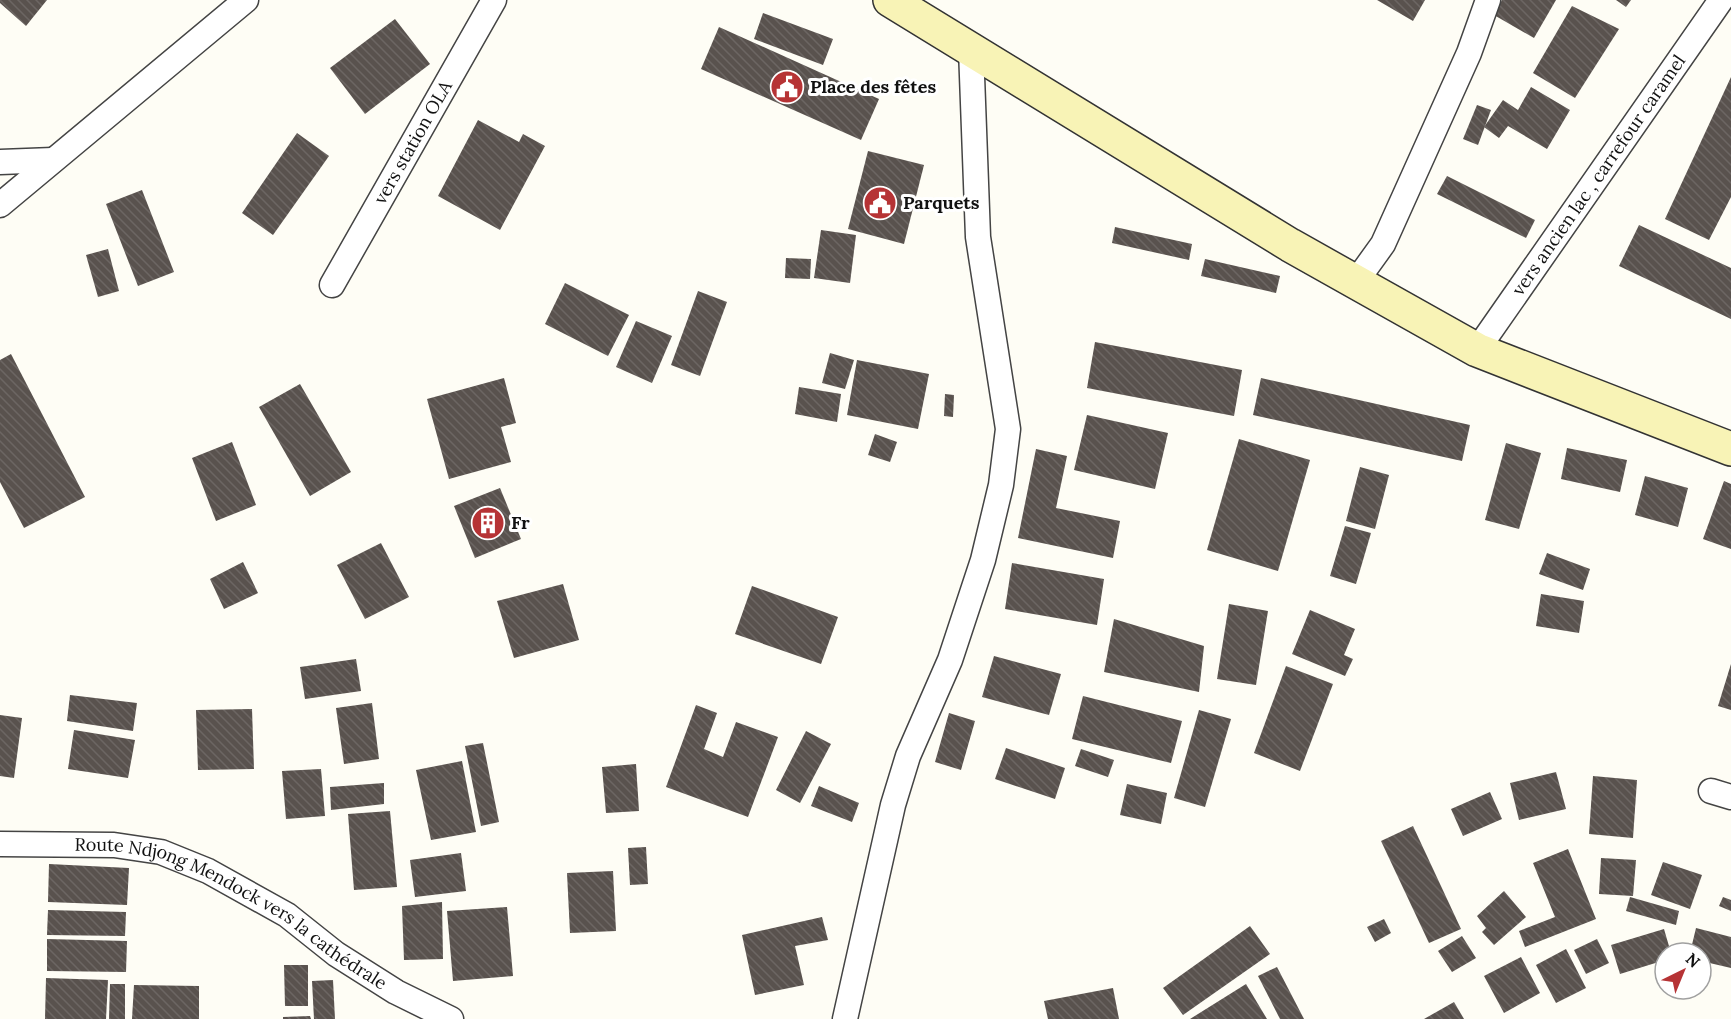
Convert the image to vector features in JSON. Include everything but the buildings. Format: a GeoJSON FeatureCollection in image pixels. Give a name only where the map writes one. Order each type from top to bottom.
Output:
{"type":"FeatureCollection","features":[{"type":"Feature","properties":{"kind":"street"},"geometry":{"type":"LineString","coordinates":[[0,205],[246,0]]}},
{"type":"Feature","properties":{"kind":"street","name":"vers station OLA"},"geometry":{"type":"LineString","coordinates":[[332,285],[494,0]]}},
{"type":"Feature","properties":{"kind":"street"},"geometry":{"type":"LineString","coordinates":[[890,0],[1354,283],[1476,350],[1731,449]]}},
{"type":"Feature","properties":{"kind":"street"},"geometry":{"type":"LineString","coordinates":[[1354,283],[1383,244],[1469,52],[1488,0]]}},
{"type":"Feature","properties":{"kind":"street","name":"vers ancien lac , carrefour caramel"},"geometry":{"type":"LineString","coordinates":[[1476,350],[1721,0]]}},
{"type":"Feature","properties":{"kind":"street"},"geometry":{"type":"LineString","coordinates":[[845,1019],[893,805],[908,756],[950,660],[983,560],[1001,485],[1008,429],[978,237],[971,49]]}},
{"type":"Feature","properties":{"kind":"street"},"geometry":{"type":"LineString","coordinates":[[0,162],[53,160]]}},
{"type":"Feature","properties":{"kind":"street","name":"Route Ndjong Mendock vers la cathédrale"},"geometry":{"type":"LineString","coordinates":[[0,844],[114,845],[162,852],[208,871],[287,915],[346,960],[396,992],[451,1019]]}},
{"type":"Feature","properties":{"kind":"place","name":"Place des fêtes"},"geometry":{"type":"Point","coordinates":[787,87]}},
{"type":"Feature","properties":{"kind":"place","name":"Parquets"},"geometry":{"type":"Point","coordinates":[880,203]}},
{"type":"Feature","properties":{"kind":"place","name":"Fr"},"geometry":{"type":"Point","coordinates":[488,523]}}]}
